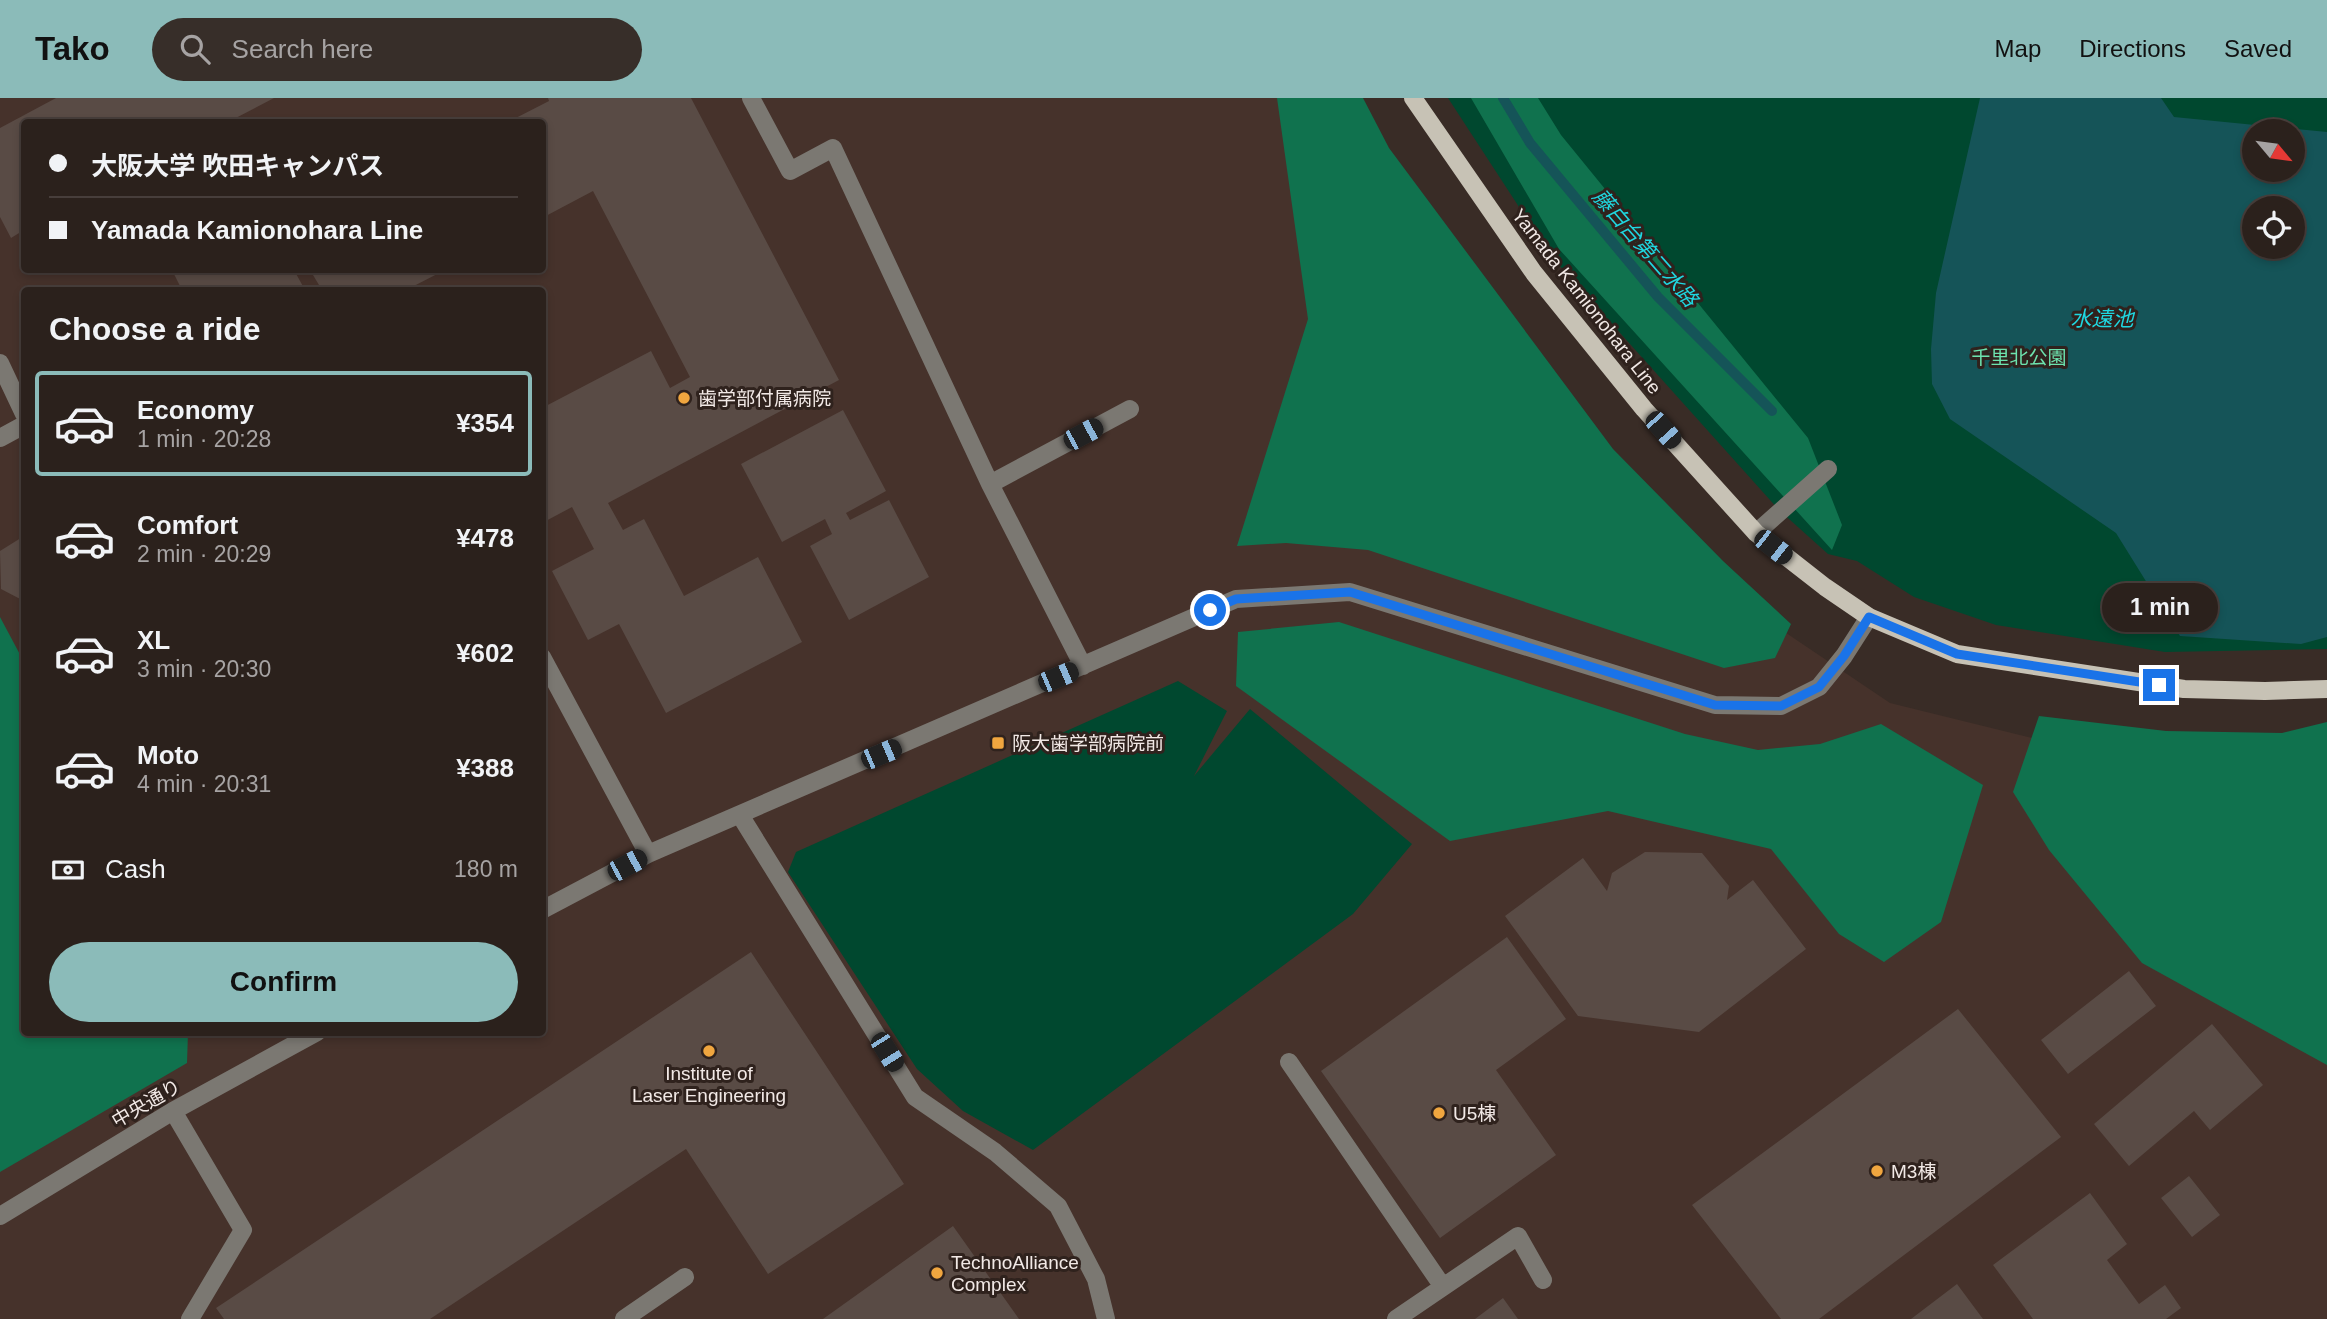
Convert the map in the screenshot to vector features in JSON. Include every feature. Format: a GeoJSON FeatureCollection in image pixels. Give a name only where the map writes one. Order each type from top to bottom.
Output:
{"type":"FeatureCollection","features":[{"type":"Feature","properties":{"kind":"main road","name":"Yamada Kamionohara Line"},"geometry":{"type":"LineString","coordinates":[[1413,98],[1534,273],[1644,409],[1756,533],[1825,587],[1869,617],[1957,654],[2184,689],[2327,689]]}},
{"type":"Feature","properties":{"kind":"street"},"geometry":{"type":"LineString","coordinates":[[751,98],[790,171],[833,149],[990,484],[1083,666]]}},
{"type":"Feature","properties":{"kind":"street"},"geometry":{"type":"LineString","coordinates":[[0,363],[21,408]]}},
{"type":"Feature","properties":{"kind":"street"},"geometry":{"type":"LineString","coordinates":[[990,484],[1130,409]]}},
{"type":"Feature","properties":{"kind":"street"},"geometry":{"type":"LineString","coordinates":[[0,438],[21,427]]}},
{"type":"Feature","properties":{"kind":"street"},"geometry":{"type":"LineString","coordinates":[[1756,533],[1828,469]]}},
{"type":"Feature","properties":{"kind":"street"},"geometry":{"type":"LineString","coordinates":[[546,908],[648,854],[1236,599],[1350,592],[1715,705],[1781,706],[1819,687],[1844,656],[1869,617]]}},
{"type":"Feature","properties":{"kind":"street"},"geometry":{"type":"LineString","coordinates":[[546,664],[648,854]]}},
{"type":"Feature","properties":{"kind":"street"},"geometry":{"type":"LineString","coordinates":[[740,815],[915,1097],[995,1152],[1058,1206],[1096,1279],[1106,1319]]}},
{"type":"Feature","properties":{"kind":"street","name":"中央通り"},"geometry":{"type":"LineString","coordinates":[[0,1216],[173,1111],[310,1036]]}},
{"type":"Feature","properties":{"kind":"street"},"geometry":{"type":"LineString","coordinates":[[1289,1062],[1443,1287]]}},
{"type":"Feature","properties":{"kind":"street"},"geometry":{"type":"LineString","coordinates":[[173,1111],[243,1230],[190,1319]]}},
{"type":"Feature","properties":{"kind":"street"},"geometry":{"type":"LineString","coordinates":[[1396,1319],[1518,1236],[1543,1280]]}},
{"type":"Feature","properties":{"kind":"street"},"geometry":{"type":"LineString","coordinates":[[624,1319],[685,1277]]}},
{"type":"Feature","properties":{"kind":"shaded area"},"geometry":{"type":"Polygon","coordinates":[[[0,98],[1284,98],[1684,564],[1890,703],[2072,748],[2327,746],[2327,1319],[0,1319],[0,98]]]}},
{"type":"Feature","properties":{"kind":"green space"},"geometry":{"type":"Polygon","coordinates":[[[1277,98],[1363,98],[1389,148],[1613,449],[1723,561],[1791,624],[1775,658],[1724,668],[1368,550],[1286,543],[1237,546],[1308,319],[1277,98]]]}},
{"type":"Feature","properties":{"kind":"green space","name":"千里北公園"},"geometry":{"type":"Polygon","coordinates":[[[1448,98],[2327,98],[2327,649],[2165,652],[1996,625],[1914,597],[1857,561],[1828,554],[1779,510],[1551,256],[1448,98]]]}},
{"type":"Feature","properties":{"kind":"green space"},"geometry":{"type":"Polygon","coordinates":[[[1471,98],[1538,98],[1561,135],[1808,438],[1842,525],[1832,550],[1559,249],[1471,98]]]}},
{"type":"Feature","properties":{"kind":"green space"},"geometry":{"type":"Polygon","coordinates":[[[0,617],[21,656],[21,1036],[188,1036],[187,1063],[0,1172],[0,617]]]}},
{"type":"Feature","properties":{"kind":"green space"},"geometry":{"type":"Polygon","coordinates":[[[1339,622],[1685,734],[1758,750],[1820,744],[1881,724],[1983,785],[1941,922],[1884,962],[1839,934],[1771,849],[1608,811],[1450,841],[1236,686],[1238,632],[1339,622]]]}},
{"type":"Feature","properties":{"kind":"green space"},"geometry":{"type":"Polygon","coordinates":[[[1178,681],[1227,711],[1194,776],[1250,709],[1412,844],[1353,914],[1033,1150],[963,1111],[917,1069],[788,872],[796,852],[1178,681]]]}},
{"type":"Feature","properties":{"kind":"green space"},"geometry":{"type":"Polygon","coordinates":[[[2039,716],[2166,731],[2282,733],[2327,722],[2327,1065],[2142,963],[2049,850],[2013,792],[2039,716]]]}},
{"type":"Feature","properties":{"kind":"water","name":"水遠池"},"geometry":{"type":"Polygon","coordinates":[[[1980,98],[2161,98],[2174,117],[2242,124],[2242,182],[2305,182],[2305,130],[2327,132],[2327,637],[2301,644],[2180,636],[2116,533],[1950,419],[1932,384],[1931,349],[1936,293],[1980,98]]]}},
{"type":"Feature","properties":{"kind":"building"},"geometry":{"type":"Polygon","coordinates":[[[56,98],[274,98],[234,119],[21,119],[21,232],[11,238],[0,217],[0,128],[56,98]]]}},
{"type":"Feature","properties":{"kind":"building","name":"歯学部付属病院"},"geometry":{"type":"Polygon","coordinates":[[[548,98],[691,98],[839,380],[608,503],[623,530],[644,519],[684,596],[758,557],[802,642],[666,713],[619,624],[588,640],[552,571],[594,549],[572,507],[546,521],[546,406],[651,351],[670,388],[690,377],[593,191],[546,216],[546,119],[514,119],[549,101],[548,98]]]}},
{"type":"Feature","properties":{"kind":"building"},"geometry":{"type":"Polygon","coordinates":[[[174,273],[296,273],[303,287],[180,287],[174,273]]]}},
{"type":"Feature","properties":{"kind":"building"},"geometry":{"type":"Polygon","coordinates":[[[312,273],[439,273],[412,287],[320,287],[312,273]]]}},
{"type":"Feature","properties":{"kind":"building"},"geometry":{"type":"Polygon","coordinates":[[[843,410],[886,491],[846,513],[850,520],[889,500],[929,577],[849,620],[810,546],[832,534],[825,519],[782,542],[741,464],[843,410]]]}},
{"type":"Feature","properties":{"kind":"building"},"geometry":{"type":"Polygon","coordinates":[[[21,538],[21,599],[1,589],[0,551],[21,538]]]}},
{"type":"Feature","properties":{"kind":"building"},"geometry":{"type":"Polygon","coordinates":[[[1645,852],[1702,853],[1729,886],[1727,900],[1753,880],[1806,949],[1699,1032],[1578,1016],[1505,916],[1583,858],[1607,891],[1612,873],[1645,852]]]}},
{"type":"Feature","properties":{"kind":"building","name":"U5棟"},"geometry":{"type":"Polygon","coordinates":[[[1507,937],[1566,1019],[1496,1070],[1556,1155],[1440,1238],[1321,1071],[1507,937]]]}},
{"type":"Feature","properties":{"kind":"building","name":"Institute of Laser Engineering"},"geometry":{"type":"Polygon","coordinates":[[[751,952],[904,1184],[768,1274],[686,1149],[430,1319],[224,1319],[216,1308],[751,952]]]}},
{"type":"Feature","properties":{"kind":"building"},"geometry":{"type":"Polygon","coordinates":[[[2129,971],[2156,1006],[2068,1074],[2041,1040],[2129,971]]]}},
{"type":"Feature","properties":{"kind":"building","name":"M3棟"},"geometry":{"type":"Polygon","coordinates":[[[1958,1009],[2061,1137],[1819,1319],[1781,1319],[1692,1205],[1958,1009]]]}},
{"type":"Feature","properties":{"kind":"building"},"geometry":{"type":"Polygon","coordinates":[[[2212,1024],[2263,1085],[2210,1130],[2194,1111],[2129,1166],[2094,1124],[2212,1024]]]}},
{"type":"Feature","properties":{"kind":"building"},"geometry":{"type":"Polygon","coordinates":[[[2189,1176],[2220,1215],[2192,1237],[2161,1198],[2189,1176]]]}},
{"type":"Feature","properties":{"kind":"building"},"geometry":{"type":"Polygon","coordinates":[[[2090,1193],[2127,1244],[2107,1260],[2139,1304],[2165,1285],[2181,1308],[2166,1319],[2033,1319],[1993,1265],[2090,1193]]]}},
{"type":"Feature","properties":{"kind":"building","name":"TechnoAlliance Complex"},"geometry":{"type":"Polygon","coordinates":[[[953,1226],[1019,1319],[823,1319],[953,1226]]]}},
{"type":"Feature","properties":{"kind":"building"},"geometry":{"type":"Polygon","coordinates":[[[1957,1284],[1983,1319],[1911,1319],[1957,1284]]]}},
{"type":"Feature","properties":{"kind":"building"},"geometry":{"type":"Polygon","coordinates":[[[1503,1298],[1518,1319],[1475,1319],[1503,1298]]]}},
{"type":"Feature","properties":{"kind":"waterway","name":"藤白台第二水路"},"geometry":{"type":"LineString","coordinates":[[1503,98],[1530,143],[1658,297],[1772,411]]}},
{"type":"Feature","properties":{"kind":"place","name":"歯学部付属病院"},"geometry":{"type":"Point","coordinates":[684,398]}},
{"type":"Feature","properties":{"kind":"place","name":"阪大歯学部病院前"},"geometry":{"type":"Point","coordinates":[998,743]}},
{"type":"Feature","properties":{"kind":"place","name":"Institute of Laser Engineering"},"geometry":{"type":"Point","coordinates":[709,1051]}},
{"type":"Feature","properties":{"kind":"place","name":"U5棟"},"geometry":{"type":"Point","coordinates":[1439,1113]}},
{"type":"Feature","properties":{"kind":"place","name":"M3棟"},"geometry":{"type":"Point","coordinates":[1877,1171]}},
{"type":"Feature","properties":{"kind":"place","name":"TechnoAlliance Complex"},"geometry":{"type":"Point","coordinates":[937,1273]}},
{"type":"Feature","properties":{"kind":"route"},"geometry":{"type":"LineString","coordinates":[[1210,610],[1236,599],[1350,592],[1715,705],[1781,706],[1819,687],[1844,656],[1869,617],[1957,654],[2159,685]]}}]}
